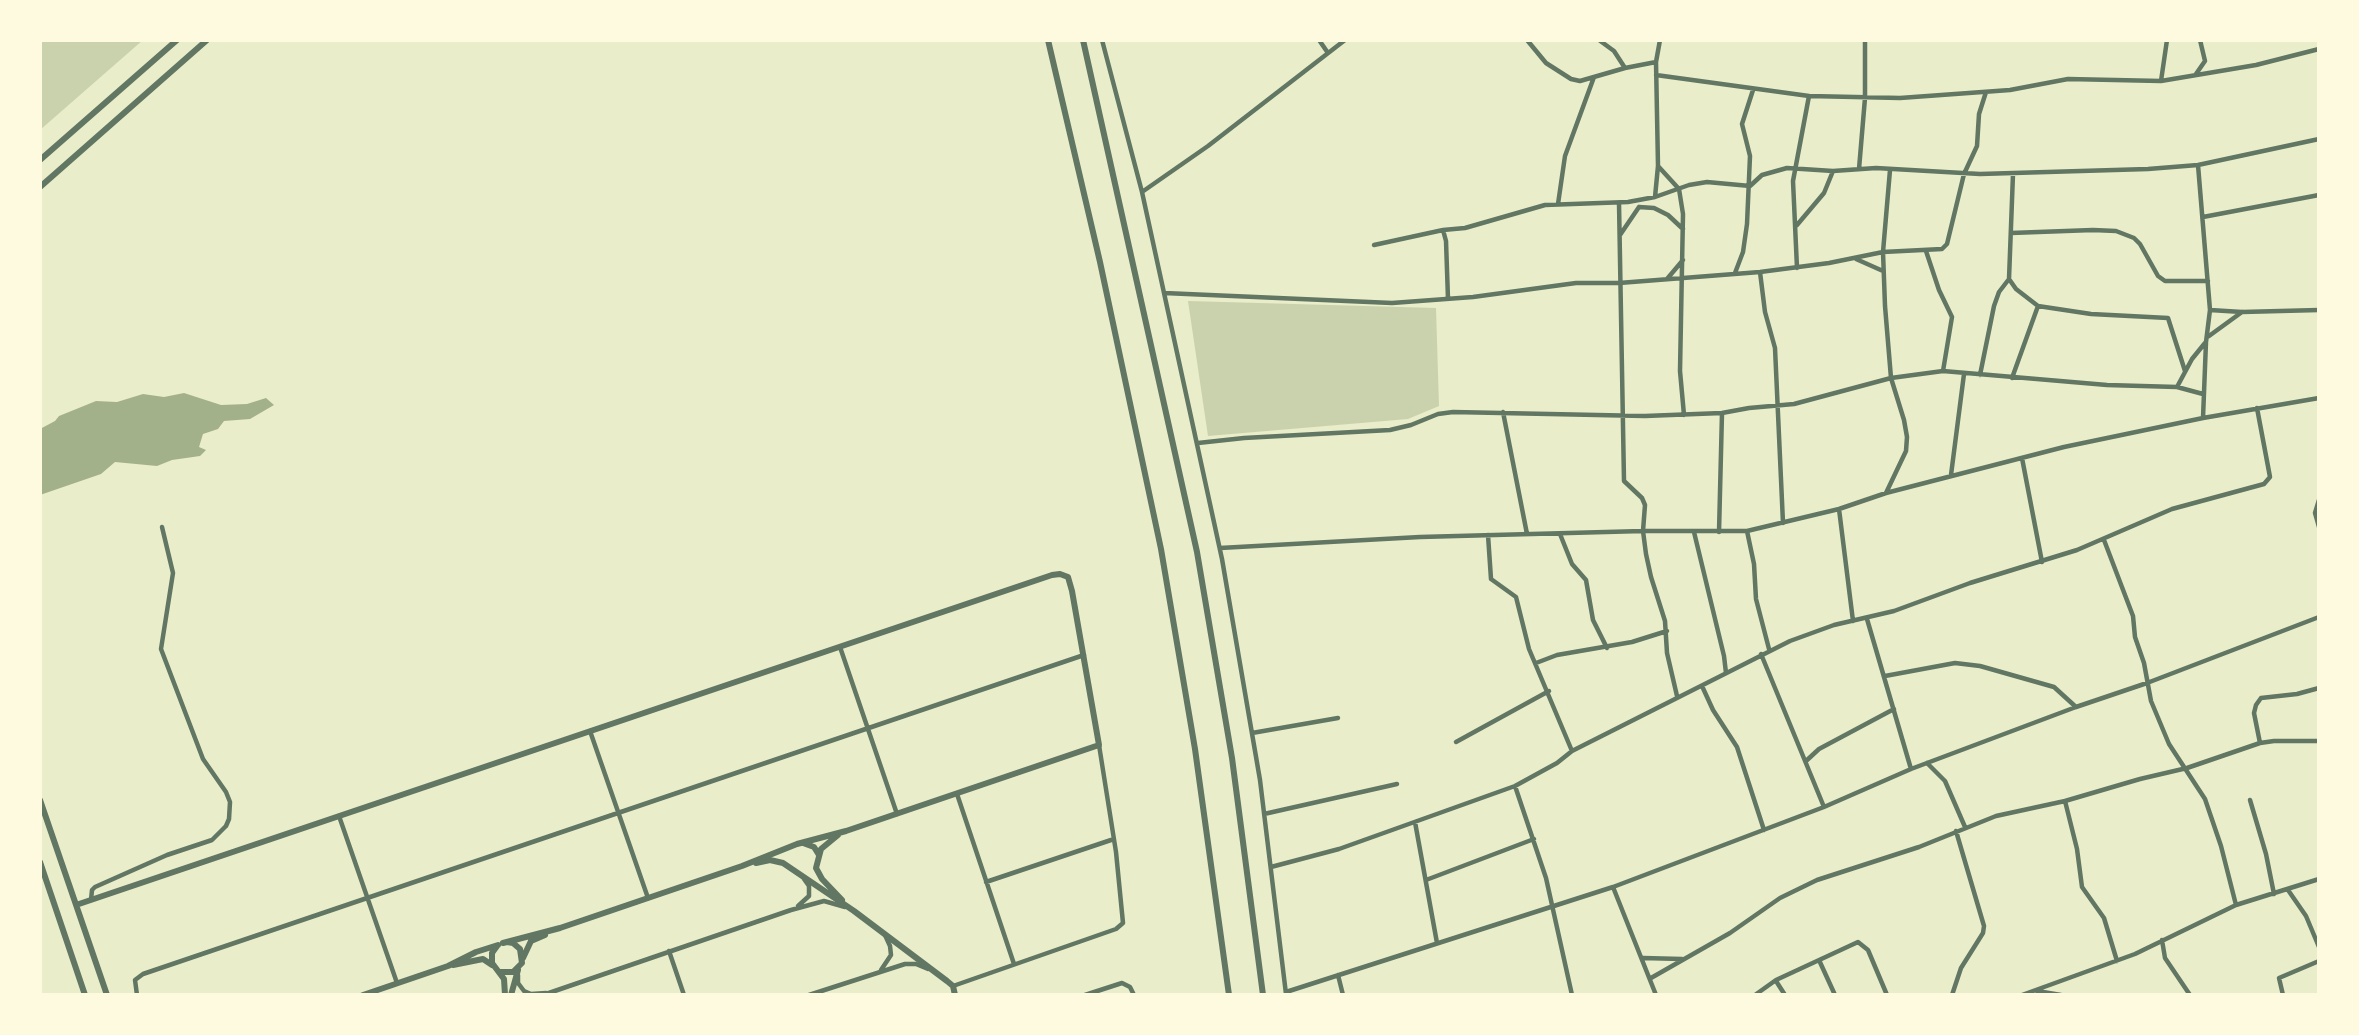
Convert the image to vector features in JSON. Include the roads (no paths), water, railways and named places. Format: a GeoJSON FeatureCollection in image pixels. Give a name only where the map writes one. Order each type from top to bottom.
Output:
{"type":"FeatureCollection","features":[{"type":"Feature","properties":{"kind":"street"},"geometry":{"type":"LineString","coordinates":[[40,160],[177,40]]}},
{"type":"Feature","properties":{"kind":"street"},"geometry":{"type":"LineString","coordinates":[[40,187],[208,40]]}},
{"type":"Feature","properties":{"kind":"street"},"geometry":{"type":"LineString","coordinates":[[1048,40],[1100,262],[1161,550],[1195,749],[1229,995]]}},
{"type":"Feature","properties":{"kind":"street"},"geometry":{"type":"LineString","coordinates":[[1083,40],[1199,565],[1233,758],[1263,995]]}},
{"type":"Feature","properties":{"kind":"street"},"geometry":{"type":"LineString","coordinates":[[1102,40],[1142,192],[1220,548],[1252,733],[1286,993],[1613,887],[1824,807],[1911,769],[2076,707],[2147,684],[2319,617]]}},
{"type":"Feature","properties":{"kind":"street"},"geometry":{"type":"LineString","coordinates":[[1319,40],[1328,53]]}},
{"type":"Feature","properties":{"kind":"street"},"geometry":{"type":"LineString","coordinates":[[1142,192],[1208,146],[1345,40]]}},
{"type":"Feature","properties":{"kind":"street"},"geometry":{"type":"LineString","coordinates":[[1527,40],[1546,63],[1571,79],[1580,81],[1656,62]]}},
{"type":"Feature","properties":{"kind":"street"},"geometry":{"type":"LineString","coordinates":[[1599,40],[1614,51],[1625,68]]}},
{"type":"Feature","properties":{"kind":"street"},"geometry":{"type":"LineString","coordinates":[[1655,197],[1658,166],[1656,62],[1660,40]]}},
{"type":"Feature","properties":{"kind":"street"},"geometry":{"type":"LineString","coordinates":[[1859,169],[1865,98],[1865,40]]}},
{"type":"Feature","properties":{"kind":"street"},"geometry":{"type":"LineString","coordinates":[[2161,81],[2167,40]]}},
{"type":"Feature","properties":{"kind":"street"},"geometry":{"type":"LineString","coordinates":[[2196,74],[2205,61],[2200,40]]}},
{"type":"Feature","properties":{"kind":"street"},"geometry":{"type":"LineString","coordinates":[[1656,75],[1753,90],[1865,98],[1986,92],[2026,88],[2068,79],[2161,81],[2256,65],[2319,49]]}},
{"type":"Feature","properties":{"kind":"street"},"geometry":{"type":"LineString","coordinates":[[1558,204],[1565,156],[1595,76]]}},
{"type":"Feature","properties":{"kind":"street"},"geometry":{"type":"LineString","coordinates":[[1735,274],[1743,252],[1750,186],[1749,149],[1742,124],[1753,90]]}},
{"type":"Feature","properties":{"kind":"street"},"geometry":{"type":"LineString","coordinates":[[1164,293],[1392,303],[1576,283],[1619,283],[1759,272],[1797,268],[1882,252],[1942,249],[1947,244],[1964,174],[1977,146],[1979,114],[1986,92]]}},
{"type":"Feature","properties":{"kind":"street"},"geometry":{"type":"LineString","coordinates":[[1797,268],[1793,181],[1809,96]]}},
{"type":"Feature","properties":{"kind":"street"},"geometry":{"type":"LineString","coordinates":[[1374,245],[1465,228],[1538,206],[1642,200],[1707,182],[1750,186],[1762,175],[1773,170],[1859,169],[1964,174],[2101,172],[2198,165],[2319,139]]}},
{"type":"Feature","properties":{"kind":"street"},"geometry":{"type":"LineString","coordinates":[[2198,165],[2210,310],[2203,418]]}},
{"type":"Feature","properties":{"kind":"street"},"geometry":{"type":"LineString","coordinates":[[1658,166],[1679,189],[1684,230],[1680,371],[1684,415]]}},
{"type":"Feature","properties":{"kind":"street"},"geometry":{"type":"LineString","coordinates":[[1886,493],[1906,452],[1907,437],[1905,420],[1891,378],[1882,252],[1890,170]]}},
{"type":"Feature","properties":{"kind":"street"},"geometry":{"type":"LineString","coordinates":[[1797,226],[1824,193],[1833,171]]}},
{"type":"Feature","properties":{"kind":"street"},"geometry":{"type":"LineString","coordinates":[[1980,375],[1994,306],[1999,292],[2010,279],[2013,174]]}},
{"type":"Feature","properties":{"kind":"street"},"geometry":{"type":"LineString","coordinates":[[2203,217],[2319,195]]}},
{"type":"Feature","properties":{"kind":"street"},"geometry":{"type":"LineString","coordinates":[[1620,236],[1642,200]]}},
{"type":"Feature","properties":{"kind":"street"},"geometry":{"type":"LineString","coordinates":[[1619,203],[1624,481],[1642,498],[1645,505],[1643,531],[1651,577],[1667,631],[1667,653],[1677,696]]}},
{"type":"Feature","properties":{"kind":"street"},"geometry":{"type":"LineString","coordinates":[[1639,207],[1654,208],[1668,215],[1684,230]]}},
{"type":"Feature","properties":{"kind":"street"},"geometry":{"type":"LineString","coordinates":[[1443,230],[1446,241],[1448,299]]}},
{"type":"Feature","properties":{"kind":"street"},"geometry":{"type":"LineString","coordinates":[[2011,233],[2116,231],[2134,238],[2140,244],[2154,270],[2165,281],[2208,281]]}},
{"type":"Feature","properties":{"kind":"street"},"geometry":{"type":"LineString","coordinates":[[1926,251],[1939,290],[1952,317],[1943,371]]}},
{"type":"Feature","properties":{"kind":"street"},"geometry":{"type":"LineString","coordinates":[[1855,258],[1884,271]]}},
{"type":"Feature","properties":{"kind":"street"},"geometry":{"type":"LineString","coordinates":[[1667,279],[1684,259]]}},
{"type":"Feature","properties":{"kind":"street"},"geometry":{"type":"LineString","coordinates":[[1759,272],[1765,313],[1775,348],[1783,523]]}},
{"type":"Feature","properties":{"kind":"street"},"geometry":{"type":"LineString","coordinates":[[2010,279],[2024,296],[2038,306],[2091,314],[2168,318],[2185,371]]}},
{"type":"Feature","properties":{"kind":"street"},"geometry":{"type":"LineString","coordinates":[[2012,378],[2038,306]]}},
{"type":"Feature","properties":{"kind":"street"},"geometry":{"type":"LineString","coordinates":[[2210,310],[2319,310]]}},
{"type":"Feature","properties":{"kind":"street"},"geometry":{"type":"LineString","coordinates":[[2177,387],[2207,340],[2242,312]]}},
{"type":"Feature","properties":{"kind":"street"},"geometry":{"type":"LineString","coordinates":[[1198,443],[1390,430],[1438,414],[1453,412],[1621,415],[1722,413],[1810,401],[1891,378],[1943,371],[2106,385],[2177,387],[2203,394]]}},
{"type":"Feature","properties":{"kind":"street"},"geometry":{"type":"LineString","coordinates":[[1951,475],[1965,373]]}},
{"type":"Feature","properties":{"kind":"street"},"geometry":{"type":"LineString","coordinates":[[1220,548],[1488,535],[1747,531],[1839,509],[1886,493],[2022,458],[2203,418],[2319,398]]}},
{"type":"Feature","properties":{"kind":"street"},"geometry":{"type":"LineString","coordinates":[[1271,867],[1339,849],[1515,786],[1573,751],[1769,649],[1811,633],[1894,611],[1970,583],[2042,562],[2104,540],[2172,509],[2258,487],[2270,477],[2257,408]]}},
{"type":"Feature","properties":{"kind":"street"},"geometry":{"type":"LineString","coordinates":[[1503,412],[1527,534]]}},
{"type":"Feature","properties":{"kind":"street"},"geometry":{"type":"LineString","coordinates":[[1719,532],[1722,413]]}},
{"type":"Feature","properties":{"kind":"street"},"geometry":{"type":"LineString","coordinates":[[2022,458],[2042,562]]}},
{"type":"Feature","properties":{"kind":"street"},"geometry":{"type":"LineString","coordinates":[[2319,500],[2315,513],[2319,527]]}},
{"type":"Feature","properties":{"kind":"street"},"geometry":{"type":"LineString","coordinates":[[1839,509],[1853,621]]}},
{"type":"Feature","properties":{"kind":"street"},"geometry":{"type":"LineString","coordinates":[[91,901],[93,888],[167,855],[212,840],[229,819],[230,802],[203,759],[161,649],[173,573],[162,527]]}},
{"type":"Feature","properties":{"kind":"street"},"geometry":{"type":"LineString","coordinates":[[1747,531],[1754,564],[1756,599],[1769,649]]}},
{"type":"Feature","properties":{"kind":"street"},"geometry":{"type":"LineString","coordinates":[[1695,532],[1726,673]]}},
{"type":"Feature","properties":{"kind":"street"},"geometry":{"type":"LineString","coordinates":[[1560,534],[1572,564],[1587,580],[1593,620],[1607,648]]}},
{"type":"Feature","properties":{"kind":"street"},"geometry":{"type":"LineString","coordinates":[[1488,535],[1492,579],[1516,597],[1526,640],[1573,751]]}},
{"type":"Feature","properties":{"kind":"street"},"geometry":{"type":"LineString","coordinates":[[2104,540],[2133,616],[2135,637],[2144,663],[2151,701],[2169,744],[2205,799],[2236,905]]}},
{"type":"Feature","properties":{"kind":"street"},"geometry":{"type":"LineString","coordinates":[[76,905],[1060,574],[1067,576],[1071,585],[1114,839],[1124,918],[1121,926],[953,986]]}},
{"type":"Feature","properties":{"kind":"street"},"geometry":{"type":"LineString","coordinates":[[1867,618],[1911,769]]}},
{"type":"Feature","properties":{"kind":"street"},"geometry":{"type":"LineString","coordinates":[[1536,663],[1557,655],[1607,648],[1667,631]]}},
{"type":"Feature","properties":{"kind":"street"},"geometry":{"type":"LineString","coordinates":[[840,647],[897,814]]}},
{"type":"Feature","properties":{"kind":"street"},"geometry":{"type":"LineString","coordinates":[[1761,654],[1824,807]]}},
{"type":"Feature","properties":{"kind":"street"},"geometry":{"type":"LineString","coordinates":[[137,995],[135,980],[143,974],[1084,655]]}},
{"type":"Feature","properties":{"kind":"street"},"geometry":{"type":"LineString","coordinates":[[1885,676],[1955,663],[1980,666],[2048,684],[2060,691],[2076,707]]}},
{"type":"Feature","properties":{"kind":"street"},"geometry":{"type":"LineString","coordinates":[[1702,686],[1713,710],[1737,747],[1764,830]]}},
{"type":"Feature","properties":{"kind":"street"},"geometry":{"type":"LineString","coordinates":[[2260,743],[2254,713],[2260,698],[2297,694],[2319,688]]}},
{"type":"Feature","properties":{"kind":"street"},"geometry":{"type":"LineString","coordinates":[[1456,742],[1549,691]]}},
{"type":"Feature","properties":{"kind":"street"},"geometry":{"type":"LineString","coordinates":[[1807,761],[1819,749],[1894,709]]}},
{"type":"Feature","properties":{"kind":"street"},"geometry":{"type":"LineString","coordinates":[[1252,733],[1338,718]]}},
{"type":"Feature","properties":{"kind":"street"},"geometry":{"type":"LineString","coordinates":[[590,731],[648,898]]}},
{"type":"Feature","properties":{"kind":"street"},"geometry":{"type":"LineString","coordinates":[[1651,978],[1730,933],[1780,898],[1810,883],[1919,847],[1965,827],[2006,813],[2065,801],[2187,768],[2260,743],[2319,741]]}},
{"type":"Feature","properties":{"kind":"street"},"geometry":{"type":"LineString","coordinates":[[448,966],[476,952],[560,928],[742,866],[798,844],[846,831],[1099,745]]}},
{"type":"Feature","properties":{"kind":"street"},"geometry":{"type":"LineString","coordinates":[[1927,763],[1945,781],[1965,827]]}},
{"type":"Feature","properties":{"kind":"street"},"geometry":{"type":"LineString","coordinates":[[1264,814],[1397,784]]}},
{"type":"Feature","properties":{"kind":"street"},"geometry":{"type":"LineString","coordinates":[[1515,786],[1534,839],[1572,995]]}},
{"type":"Feature","properties":{"kind":"street"},"geometry":{"type":"LineString","coordinates":[[957,794],[1014,964]]}},
{"type":"Feature","properties":{"kind":"street"},"geometry":{"type":"LineString","coordinates":[[40,800],[107,995]]}},
{"type":"Feature","properties":{"kind":"street"},"geometry":{"type":"LineString","coordinates":[[2250,800],[2266,854],[2274,894]]}},
{"type":"Feature","properties":{"kind":"street"},"geometry":{"type":"LineString","coordinates":[[2065,801],[2077,849],[2082,887],[2104,918],[2117,961]]}},
{"type":"Feature","properties":{"kind":"street"},"geometry":{"type":"LineString","coordinates":[[339,816],[397,983]]}},
{"type":"Feature","properties":{"kind":"street"},"geometry":{"type":"LineString","coordinates":[[1415,822],[1437,943]]}},
{"type":"Feature","properties":{"kind":"street"},"geometry":{"type":"LineString","coordinates":[[800,875],[809,874],[816,868],[825,844],[846,831]]}},
{"type":"Feature","properties":{"kind":"street"},"geometry":{"type":"LineString","coordinates":[[1952,995],[1961,968],[1983,933],[1984,926],[1956,831]]}},
{"type":"Feature","properties":{"kind":"street"},"geometry":{"type":"LineString","coordinates":[[986,882],[1114,839]]}},
{"type":"Feature","properties":{"kind":"street"},"geometry":{"type":"LineString","coordinates":[[1426,880],[1534,839]]}},
{"type":"Feature","properties":{"kind":"street"},"geometry":{"type":"LineString","coordinates":[[798,844],[814,847],[819,856]]}},
{"type":"Feature","properties":{"kind":"street"},"geometry":{"type":"LineString","coordinates":[[790,868],[787,858],[798,844]]}},
{"type":"Feature","properties":{"kind":"street"},"geometry":{"type":"LineString","coordinates":[[742,866],[777,860],[854,911],[933,970],[953,986],[955,995]]}},
{"type":"Feature","properties":{"kind":"street"},"geometry":{"type":"LineString","coordinates":[[40,862],[85,995]]}},
{"type":"Feature","properties":{"kind":"street"},"geometry":{"type":"LineString","coordinates":[[816,868],[822,879],[854,911]]}},
{"type":"Feature","properties":{"kind":"street"},"geometry":{"type":"LineString","coordinates":[[791,910],[809,896],[809,886],[800,875]]}},
{"type":"Feature","properties":{"kind":"street"},"geometry":{"type":"LineString","coordinates":[[2021,995],[2117,961],[2236,905],[2319,879]]}},
{"type":"Feature","properties":{"kind":"street"},"geometry":{"type":"LineString","coordinates":[[1613,887],[1656,995]]}},
{"type":"Feature","properties":{"kind":"street"},"geometry":{"type":"LineString","coordinates":[[2288,890],[2306,916],[2319,947]]}},
{"type":"Feature","properties":{"kind":"street"},"geometry":{"type":"LineString","coordinates":[[518,970],[518,982],[524,990],[531,994],[545,994],[791,910],[830,901],[854,911]]}},
{"type":"Feature","properties":{"kind":"street"},"geometry":{"type":"LineString","coordinates":[[511,995],[518,970],[531,941],[560,928]]}},
{"type":"Feature","properties":{"kind":"street"},"geometry":{"type":"LineString","coordinates":[[881,970],[891,955],[884,934]]}},
{"type":"Feature","properties":{"kind":"street"},"geometry":{"type":"LineString","coordinates":[[2162,940],[2165,958],[2190,995]]}},
{"type":"Feature","properties":{"kind":"street"},"geometry":{"type":"LineString","coordinates":[[1755,995],[1776,981],[1858,942],[1868,950],[1887,995]]}},
{"type":"Feature","properties":{"kind":"street"},"geometry":{"type":"LineString","coordinates":[[500,944],[517,946],[523,958]]}},
{"type":"Feature","properties":{"kind":"street"},"geometry":{"type":"LineString","coordinates":[[497,970],[492,953],[500,944]]}},
{"type":"Feature","properties":{"kind":"street"},"geometry":{"type":"LineString","coordinates":[[669,951],[684,995]]}},
{"type":"Feature","properties":{"kind":"street"},"geometry":{"type":"LineString","coordinates":[[1643,958],[1682,959]]}},
{"type":"Feature","properties":{"kind":"street"},"geometry":{"type":"LineString","coordinates":[[363,995],[448,966],[483,959],[504,979],[505,995]]}},
{"type":"Feature","properties":{"kind":"street"},"geometry":{"type":"LineString","coordinates":[[1819,960],[1835,995]]}},
{"type":"Feature","properties":{"kind":"street"},"geometry":{"type":"LineString","coordinates":[[2283,995],[2280,978],[2319,961]]}},
{"type":"Feature","properties":{"kind":"street"},"geometry":{"type":"LineString","coordinates":[[808,995],[910,963],[933,970]]}},
{"type":"Feature","properties":{"kind":"street"},"geometry":{"type":"LineString","coordinates":[[497,970],[509,974],[518,970]]}},
{"type":"Feature","properties":{"kind":"street"},"geometry":{"type":"LineString","coordinates":[[1338,975],[1343,995]]}},
{"type":"Feature","properties":{"kind":"street"},"geometry":{"type":"LineString","coordinates":[[1776,981],[1785,995]]}},
{"type":"Feature","properties":{"kind":"street"},"geometry":{"type":"LineString","coordinates":[[1085,995],[1122,983],[1130,987],[1133,995]]}},
{"type":"Feature","properties":{"kind":"street"},"geometry":{"type":"LineString","coordinates":[[2033,990],[2061,995]]}}]}
